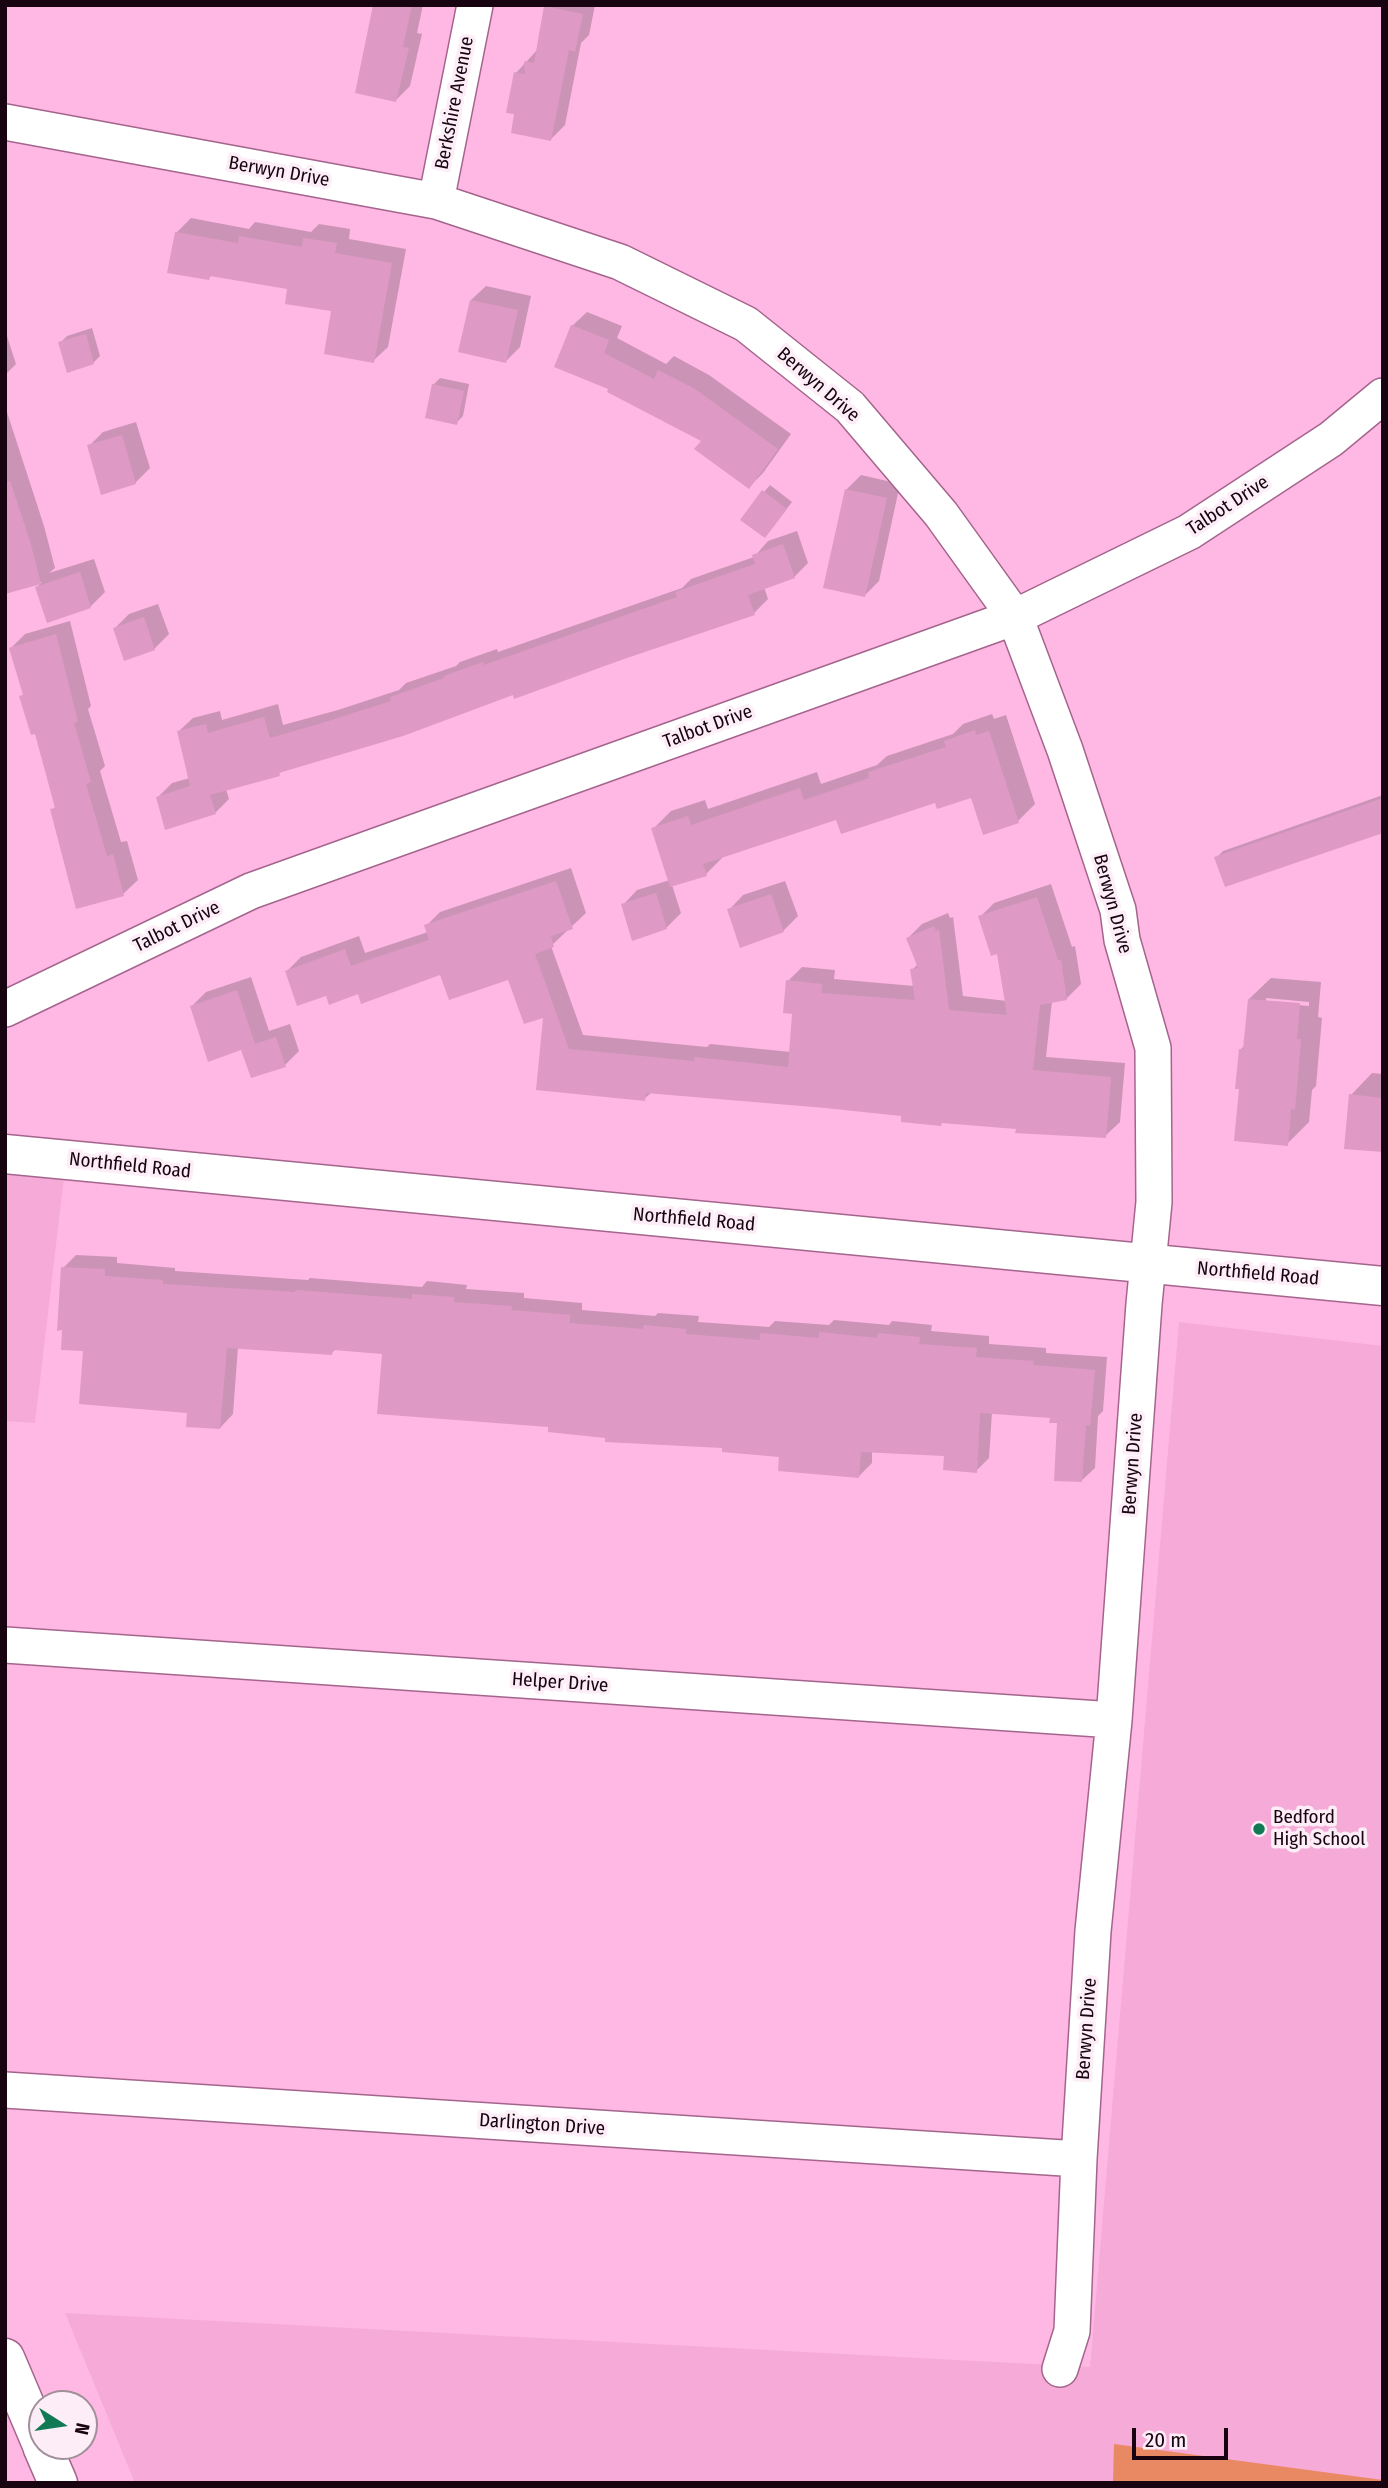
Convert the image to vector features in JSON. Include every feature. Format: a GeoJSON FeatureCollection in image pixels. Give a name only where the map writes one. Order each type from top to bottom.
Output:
{"type":"FeatureCollection","features":[{"type":"Feature","properties":{"kind":"main road","name":"Northfield Road"},"geometry":{"type":"LineString","coordinates":[[5,1154],[1383,1286]]}},
{"type":"Feature","properties":{"kind":"main road"},"geometry":{"type":"LineString","coordinates":[[5,2358],[28,2413]]}},
{"type":"Feature","properties":{"kind":"main road"},"geometry":{"type":"LineString","coordinates":[[48,2460],[58,2483]]}},
{"type":"Feature","properties":{"kind":"street","name":"Berkshire Avenue"},"geometry":{"type":"LineString","coordinates":[[436,201],[475,5]]}},
{"type":"Feature","properties":{"kind":"street","name":"Berwyn Drive"},"geometry":{"type":"LineString","coordinates":[[5,122],[436,201],[620,262],[746,324],[850,407],[941,514],[1015,617],[1065,750],[1118,910],[1122,940],[1153,1048],[1154,1202],[1114,1720],[1093,1931],[1072,2332],[1059,2369]]}},
{"type":"Feature","properties":{"kind":"street","name":"Talbot Drive"},"geometry":{"type":"LineString","coordinates":[[5,1009],[251,891],[1015,617],[1189,532],[1331,439],[1383,396]]}},
{"type":"Feature","properties":{"kind":"street","name":"Helper Drive"},"geometry":{"type":"LineString","coordinates":[[5,1646],[1114,1720]]}},
{"type":"Feature","properties":{"kind":"street","name":"Darlington Drive"},"geometry":{"type":"LineString","coordinates":[[5,2090],[1079,2159]]}},
{"type":"Feature","properties":{"kind":"shaded area"},"geometry":{"type":"Polygon","coordinates":[[[5,1154],[66,1160],[35,1423],[5,1421],[5,1154]]]}},
{"type":"Feature","properties":{"kind":"shaded area","name":"Bedford High School"},"geometry":{"type":"Polygon","coordinates":[[[1179,1322],[1383,1346],[1383,2483],[135,2483],[65,2313],[1090,2367],[1179,1322]]]}},
{"type":"Feature","properties":{"kind":"shaded area"},"geometry":{"type":"Polygon","coordinates":[[[1114,2444],[1383,2480],[1383,2483],[1113,2483],[1114,2444]]]}},
{"type":"Feature","properties":{"kind":"building"},"geometry":{"type":"Polygon","coordinates":[[[373,5],[412,5],[403,47],[409,48],[396,102],[355,93],[373,5]]]}},
{"type":"Feature","properties":{"kind":"building"},"geometry":{"type":"Polygon","coordinates":[[[544,6],[583,14],[575,52],[569,50],[551,141],[511,133],[514,114],[506,113],[514,72],[525,74],[524,61],[534,63],[544,6]]]}},
{"type":"Feature","properties":{"kind":"building"},"geometry":{"type":"Polygon","coordinates":[[[175,232],[238,243],[239,236],[302,247],[303,238],[337,243],[335,253],[392,263],[374,363],[324,354],[331,311],[285,304],[287,289],[210,276],[209,280],[167,273],[175,232]]]}},
{"type":"Feature","properties":{"kind":"building"},"geometry":{"type":"Polygon","coordinates":[[[470,300],[518,310],[506,363],[458,352],[470,300]]]}},
{"type":"Feature","properties":{"kind":"building"},"geometry":{"type":"Polygon","coordinates":[[[571,325],[609,340],[604,353],[654,379],[658,370],[695,389],[778,449],[749,489],[694,449],[701,441],[607,392],[608,389],[554,367],[571,325]]]}},
{"type":"Feature","properties":{"kind":"building"},"geometry":{"type":"Polygon","coordinates":[[[86,334],[94,364],[67,373],[58,342],[86,334]]]}},
{"type":"Feature","properties":{"kind":"building"},"geometry":{"type":"Polygon","coordinates":[[[432,384],[464,391],[457,425],[425,418],[432,384]]]}},
{"type":"Feature","properties":{"kind":"building"},"geometry":{"type":"Polygon","coordinates":[[[122,435],[136,484],[101,495],[87,445],[122,435]]]}},
{"type":"Feature","properties":{"kind":"building"},"geometry":{"type":"Polygon","coordinates":[[[10,481],[41,584],[5,594],[5,482],[10,481]]]}},
{"type":"Feature","properties":{"kind":"building"},"geometry":{"type":"Polygon","coordinates":[[[845,489],[887,498],[865,597],[823,588],[845,489]]]}},
{"type":"Feature","properties":{"kind":"building"},"geometry":{"type":"Polygon","coordinates":[[[762,490],[787,509],[765,538],[740,520],[762,490]]]}},
{"type":"Feature","properties":{"kind":"building"},"geometry":{"type":"Polygon","coordinates":[[[783,544],[795,578],[748,595],[755,615],[514,699],[513,695],[403,736],[279,773],[280,776],[210,795],[216,814],[165,830],[156,797],[190,786],[177,731],[206,724],[208,733],[264,717],[270,738],[322,723],[391,701],[390,697],[483,662],[484,665],[677,597],[675,592],[755,564],[752,555],[783,544]]]}},
{"type":"Feature","properties":{"kind":"building"},"geometry":{"type":"Polygon","coordinates":[[[80,572],[91,608],[47,623],[35,587],[80,572]]]}},
{"type":"Feature","properties":{"kind":"building"},"geometry":{"type":"Polygon","coordinates":[[[144,617],[155,650],[124,661],[113,628],[144,617]]]}},
{"type":"Feature","properties":{"kind":"building"},"geometry":{"type":"Polygon","coordinates":[[[56,634],[78,722],[74,723],[91,782],[86,784],[107,856],[113,854],[124,896],[76,909],[50,809],[55,808],[35,734],[31,735],[19,696],[23,695],[9,648],[56,634]]]}},
{"type":"Feature","properties":{"kind":"building"},"geometry":{"type":"Polygon","coordinates":[[[975,730],[976,735],[989,731],[1019,823],[983,835],[971,798],[937,809],[935,803],[841,834],[836,820],[703,864],[707,876],[670,887],[651,828],[688,816],[691,825],[800,788],[804,800],[869,778],[868,772],[946,747],[944,741],[975,730]]]}},
{"type":"Feature","properties":{"kind":"building"},"geometry":{"type":"Polygon","coordinates":[[[1383,798],[1383,833],[1225,887],[1214,857],[1383,798]]]}},
{"type":"Feature","properties":{"kind":"building"},"geometry":{"type":"Polygon","coordinates":[[[556,881],[573,929],[551,936],[554,947],[535,954],[569,1049],[694,1061],[694,1057],[788,1067],[792,1014],[783,1013],[786,980],[822,984],[821,993],[915,1000],[910,969],[918,968],[906,938],[934,926],[936,931],[939,929],[949,1010],[1007,1015],[997,954],[991,956],[978,916],[1037,897],[1058,960],[1061,960],[1067,1000],[1040,1005],[1033,1070],[1111,1077],[1106,1138],[1015,1133],[1016,1129],[942,1123],[941,1126],[901,1122],[901,1116],[825,1108],[646,1093],[645,1101],[536,1090],[543,1018],[524,1024],[508,980],[449,1000],[440,975],[361,1004],[358,994],[329,1005],[326,996],[297,1006],[285,971],[345,949],[351,966],[429,940],[424,925],[556,881]]]}},
{"type":"Feature","properties":{"kind":"building"},"geometry":{"type":"Polygon","coordinates":[[[656,893],[667,929],[632,941],[621,904],[656,893]]]}},
{"type":"Feature","properties":{"kind":"building"},"geometry":{"type":"Polygon","coordinates":[[[771,894],[784,932],[740,948],[727,909],[771,894]]]}},
{"type":"Feature","properties":{"kind":"building"},"geometry":{"type":"Polygon","coordinates":[[[237,990],[255,1044],[276,1037],[286,1067],[251,1078],[241,1050],[208,1062],[190,1006],[237,990]]]}},
{"type":"Feature","properties":{"kind":"building"},"geometry":{"type":"Polygon","coordinates":[[[1248,999],[1300,1003],[1297,1039],[1301,1039],[1295,1110],[1291,1109],[1288,1146],[1234,1141],[1239,1089],[1235,1089],[1239,1049],[1243,1049],[1248,999]]]}},
{"type":"Feature","properties":{"kind":"building"},"geometry":{"type":"Polygon","coordinates":[[[1349,1094],[1383,1098],[1383,1152],[1344,1149],[1349,1094]]]}},
{"type":"Feature","properties":{"kind":"building"},"geometry":{"type":"Polygon","coordinates":[[[61,1267],[105,1269],[105,1276],[163,1280],[163,1284],[412,1299],[412,1294],[454,1297],[454,1302],[512,1306],[511,1310],[570,1315],[570,1323],[643,1329],[644,1325],[686,1329],[686,1334],[760,1340],[760,1333],[819,1338],[819,1332],[877,1338],[878,1333],[920,1337],[919,1344],[977,1348],[976,1357],[1034,1361],[1033,1365],[1095,1370],[1090,1426],[1086,1425],[1082,1482],[1054,1481],[1057,1423],[1049,1423],[1050,1418],[980,1413],[977,1473],[943,1470],[944,1456],[861,1452],[859,1478],[778,1471],[779,1457],[722,1452],[722,1448],[605,1442],[605,1438],[548,1432],[548,1427],[377,1414],[382,1354],[333,1350],[332,1355],[227,1348],[220,1429],[186,1427],[187,1413],[79,1404],[83,1351],[61,1350],[62,1330],[57,1331],[61,1267]]]}},
{"type":"Feature","properties":{"kind":"place","name":"Bedford High School"},"geometry":{"type":"Point","coordinates":[1259,1829]}}]}
